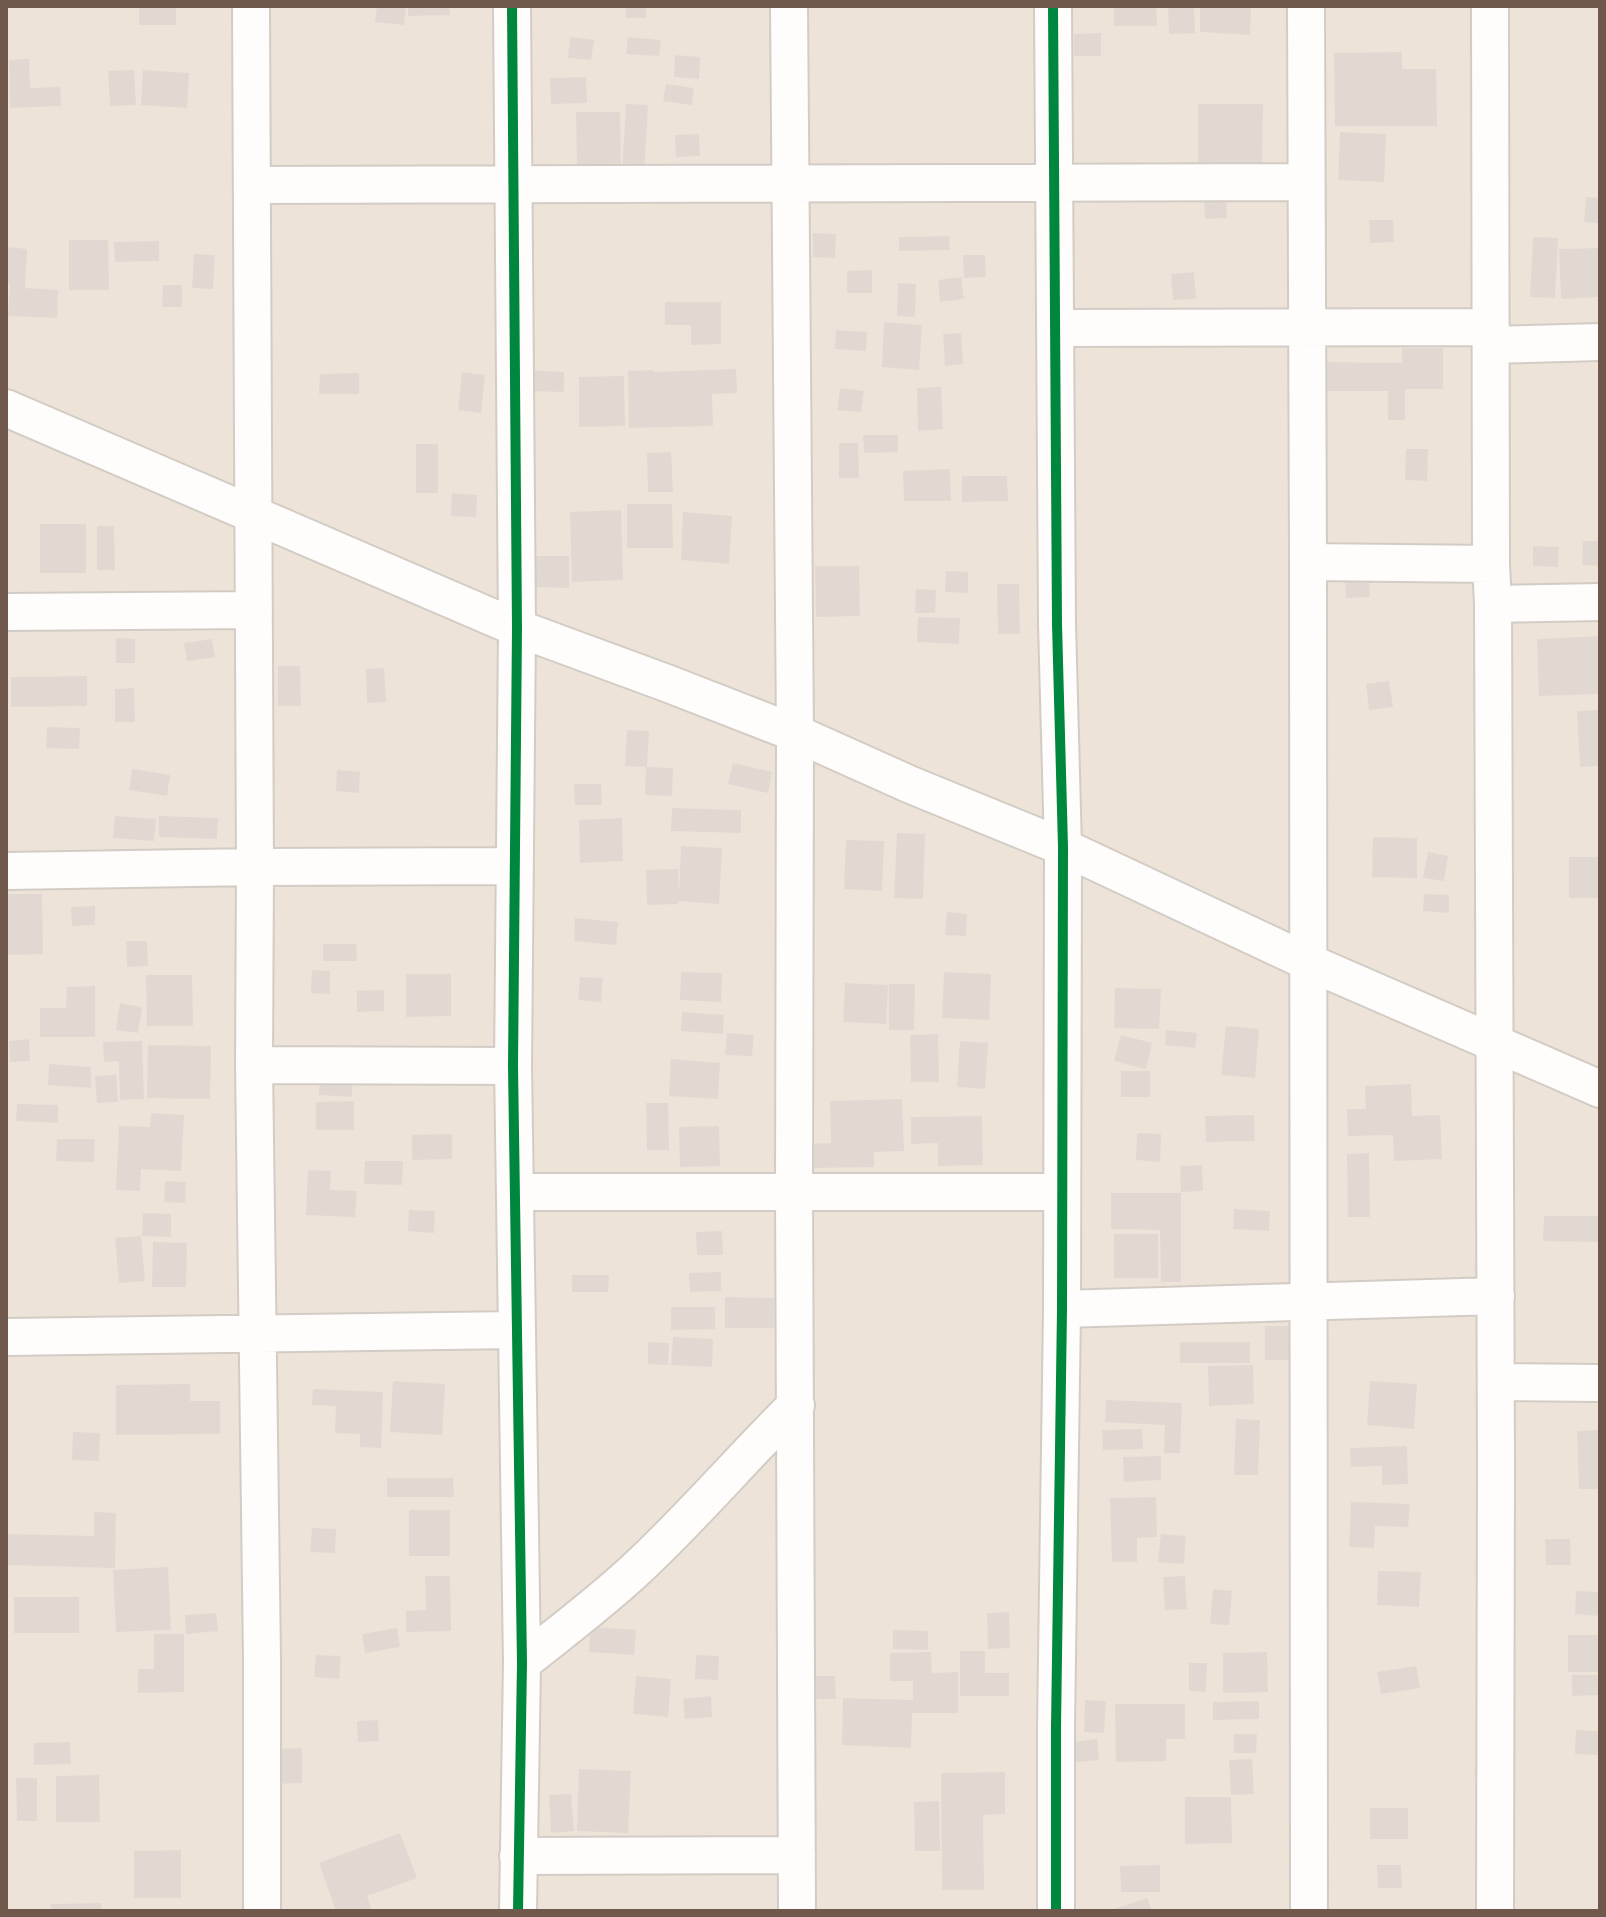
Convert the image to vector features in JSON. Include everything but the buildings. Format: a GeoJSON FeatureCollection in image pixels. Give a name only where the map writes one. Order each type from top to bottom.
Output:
{"type":"FeatureCollection","features":[{"type":"Feature","properties":{"kind":"street"},"geometry":{"type":"LineString","coordinates":[[251,6],[254,1065],[262,1911]]}},
{"type":"Feature","properties":{"kind":"street"},"geometry":{"type":"LineString","coordinates":[[512,6],[517,628],[513,1066],[522,1663],[518,1911]]}},
{"type":"Feature","properties":{"kind":"street"},"geometry":{"type":"LineString","coordinates":[[789,6],[795,733],[797,1911]]}},
{"type":"Feature","properties":{"kind":"street"},"geometry":{"type":"LineString","coordinates":[[1053,6],[1057,624],[1063,847],[1056,1911]]}},
{"type":"Feature","properties":{"kind":"street"},"geometry":{"type":"LineString","coordinates":[[1306,6],[1309,1911]]}},
{"type":"Feature","properties":{"kind":"street"},"geometry":{"type":"LineString","coordinates":[[1490,6],[1496,1296],[1495,1911]]}},
{"type":"Feature","properties":{"kind":"street"},"geometry":{"type":"LineString","coordinates":[[252,185],[1306,182]]}},
{"type":"Feature","properties":{"kind":"street"},"geometry":{"type":"LineString","coordinates":[[1055,328],[1306,328],[1600,342]]}},
{"type":"Feature","properties":{"kind":"street"},"geometry":{"type":"LineString","coordinates":[[6,408],[517,628],[795,733],[911,785],[1063,847],[1308,962],[1600,1089]]}},
{"type":"Feature","properties":{"kind":"street"},"geometry":{"type":"LineString","coordinates":[[1308,562],[1491,564]]}},
{"type":"Feature","properties":{"kind":"street"},"geometry":{"type":"LineString","coordinates":[[1493,604],[1600,602]]}},
{"type":"Feature","properties":{"kind":"street"},"geometry":{"type":"LineString","coordinates":[[6,612],[254,610]]}},
{"type":"Feature","properties":{"kind":"street"},"geometry":{"type":"LineString","coordinates":[[6,871],[515,866]]}},
{"type":"Feature","properties":{"kind":"street"},"geometry":{"type":"LineString","coordinates":[[254,1065],[513,1066]]}},
{"type":"Feature","properties":{"kind":"street"},"geometry":{"type":"LineString","coordinates":[[516,1192],[1061,1192]]}},
{"type":"Feature","properties":{"kind":"street"},"geometry":{"type":"LineString","coordinates":[[1062,1309],[1496,1296]]}},
{"type":"Feature","properties":{"kind":"street"},"geometry":{"type":"LineString","coordinates":[[6,1337],[517,1330]]}},
{"type":"Feature","properties":{"kind":"street"},"geometry":{"type":"LineString","coordinates":[[1496,1382],[1600,1383]]}},
{"type":"Feature","properties":{"kind":"street"},"geometry":{"type":"LineString","coordinates":[[522,1663],[632,1573],[796,1405]]}},
{"type":"Feature","properties":{"kind":"street"},"geometry":{"type":"LineString","coordinates":[[518,1856],[797,1855]]}},
{"type":"Feature","properties":{"kind":"shaded area"},"geometry":{"type":"Polygon","coordinates":[[[6,6],[1600,6],[1600,1911],[6,1911],[6,6]]]}},
{"type":"Feature","properties":{"kind":"cycle path"},"geometry":{"type":"LineString","coordinates":[[512,6],[517,628],[513,1066],[522,1663],[518,1911]]}},
{"type":"Feature","properties":{"kind":"cycle path"},"geometry":{"type":"LineString","coordinates":[[1053,6],[1057,624],[1063,847],[1056,1911]]}}]}
